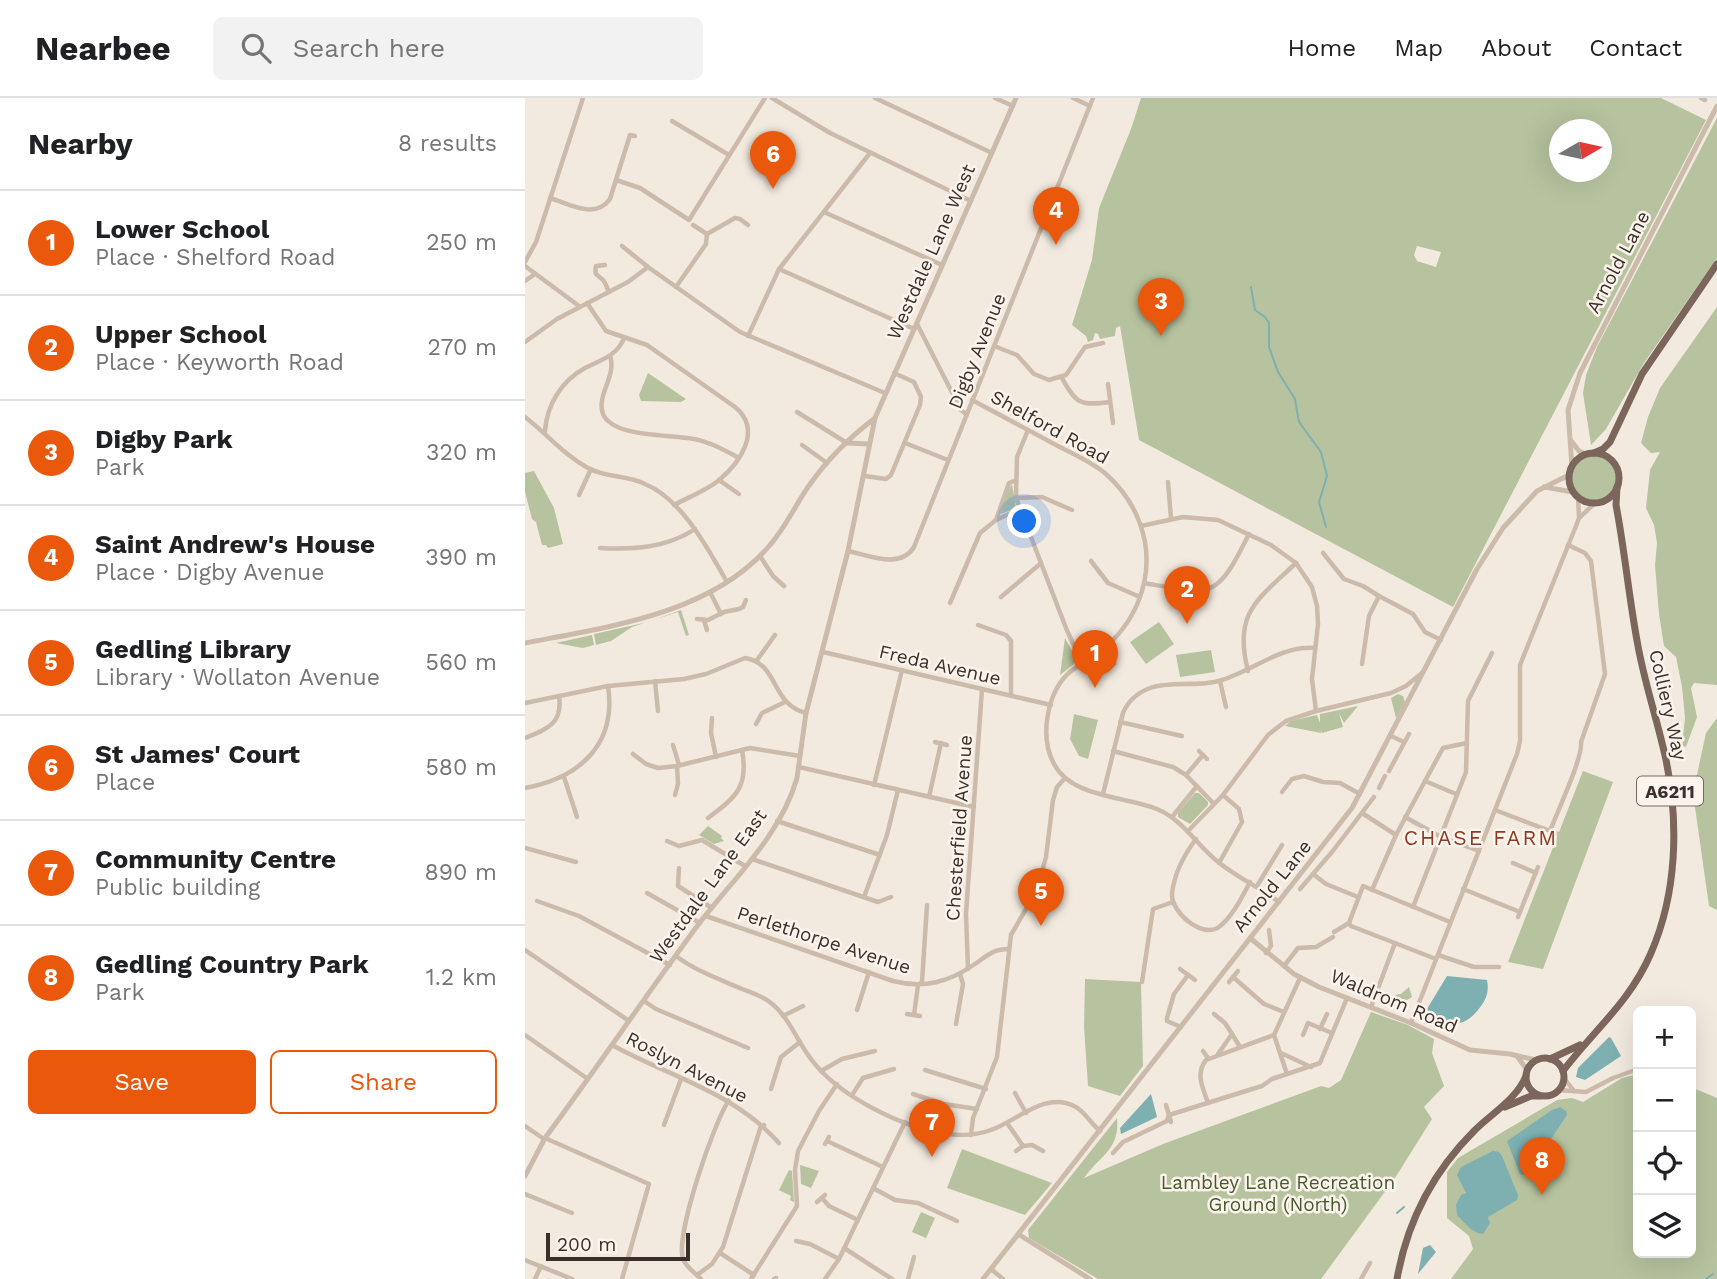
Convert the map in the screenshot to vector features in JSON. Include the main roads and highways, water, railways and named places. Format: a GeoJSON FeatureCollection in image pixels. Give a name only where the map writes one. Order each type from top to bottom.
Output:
{"type":"FeatureCollection","features":[{"type":"Feature","properties":{"kind":"main road"},"geometry":{"type":"LineString","coordinates":[[1620,523],[1611,507],[1576,495],[1570,471],[1577,460],[1603,449],[1617,431],[1642,374],[1717,264]]}},
{"type":"Feature","properties":{"kind":"main road"},"geometry":{"type":"LineString","coordinates":[[1612,462],[1617,431]]}},
{"type":"Feature","properties":{"kind":"main road"},"geometry":{"type":"LineString","coordinates":[[1590,454],[1607,457],[1618,474],[1617,487],[1609,498],[1598,503]]}},
{"type":"Feature","properties":{"kind":"main road","name":"Colliery Way"},"geometry":{"type":"LineString","coordinates":[[1563,1074],[1624,1000],[1651,954],[1667,903],[1673,858],[1671,797],[1666,760],[1639,649],[1616,497],[1617,487]]}},
{"type":"Feature","properties":{"kind":"main road","name":"Colliery Way"},"geometry":{"type":"LineString","coordinates":[[1550,1059],[1590,1040]]}},
{"type":"Feature","properties":{"kind":"main road"},"geometry":{"type":"LineString","coordinates":[[1397,1279],[1411,1226],[1433,1183],[1462,1143],[1520,1088],[1536,1060],[1550,1059],[1559,1064],[1563,1074],[1558,1090],[1543,1096],[1531,1096],[1501,1108]]}},
{"type":"Feature","properties":{"kind":"main road"},"geometry":{"type":"LineString","coordinates":[[1527,1073],[1532,1090],[1543,1096]]}},
{"type":"Feature","properties":{"kind":"water"},"geometry":{"type":"Polygon","coordinates":[[[1447,976],[1487,980],[1488,991],[1483,1003],[1474,1014],[1462,1022],[1450,1022],[1428,1014],[1427,1009],[1447,976]]]}},
{"type":"Feature","properties":{"kind":"water"},"geometry":{"type":"Polygon","coordinates":[[[1609,1037],[1621,1056],[1585,1080],[1576,1077],[1578,1068],[1609,1037]]]}},
{"type":"Feature","properties":{"kind":"water"},"geometry":{"type":"Polygon","coordinates":[[[1151,1094],[1157,1117],[1121,1134],[1120,1128],[1151,1094]]]}},
{"type":"Feature","properties":{"kind":"water"},"geometry":{"type":"Polygon","coordinates":[[[1560,1107],[1567,1115],[1551,1139],[1550,1156],[1546,1163],[1536,1172],[1520,1174],[1507,1141],[1560,1107]]]}},
{"type":"Feature","properties":{"kind":"water"},"geometry":{"type":"Polygon","coordinates":[[[1493,1151],[1502,1156],[1518,1195],[1517,1200],[1488,1217],[1490,1223],[1483,1234],[1472,1230],[1457,1215],[1456,1205],[1461,1195],[1466,1193],[1457,1175],[1461,1167],[1493,1151]]]}},
{"type":"Feature","properties":{"kind":"water"},"geometry":{"type":"Polygon","coordinates":[[[1430,1245],[1436,1252],[1418,1274],[1423,1248],[1430,1245]]]}},
{"type":"Feature","properties":{"kind":"waterway"},"geometry":{"type":"LineString","coordinates":[[1251,287],[1255,310],[1269,323],[1269,347],[1278,372],[1295,399],[1299,422],[1321,452],[1327,476],[1319,502],[1326,527]]}},
{"type":"Feature","properties":{"kind":"waterway"},"geometry":{"type":"LineString","coordinates":[[1397,1213],[1404,1207]]}},
{"type":"Feature","properties":{"kind":"waterway"},"geometry":{"type":"LineString","coordinates":[[1706,1279],[1713,1274]]}},
{"type":"Feature","properties":{"kind":"place","name":"St James' Court"},"geometry":{"type":"Point","coordinates":[773,189]}},
{"type":"Feature","properties":{"kind":"place","name":"Saint Andrew's House"},"geometry":{"type":"Point","coordinates":[1056,245]}},
{"type":"Feature","properties":{"kind":"place","name":"Digby Park"},"geometry":{"type":"Point","coordinates":[1161,336]}},
{"type":"Feature","properties":{"kind":"place","name":"Upper School"},"geometry":{"type":"Point","coordinates":[1187,624]}},
{"type":"Feature","properties":{"kind":"place","name":"Lower School"},"geometry":{"type":"Point","coordinates":[1095,688]}},
{"type":"Feature","properties":{"kind":"place","name":"Gedling Library"},"geometry":{"type":"Point","coordinates":[1041,926]}},
{"type":"Feature","properties":{"kind":"place","name":"Community Centre"},"geometry":{"type":"Point","coordinates":[932,1157]}},
{"type":"Feature","properties":{"kind":"place","name":"Gedling Country Park"},"geometry":{"type":"Point","coordinates":[1542,1195]}},
{"type":"Feature","properties":{"kind":"district","name":"CHASE FARM"},"geometry":{"type":"Point","coordinates":[1481,837]}},
{"type":"Feature","properties":{"kind":"park label","name":"Lambley Lane Recreation Ground (North)"},"geometry":{"type":"Point","coordinates":[1278,1193]}}]}
